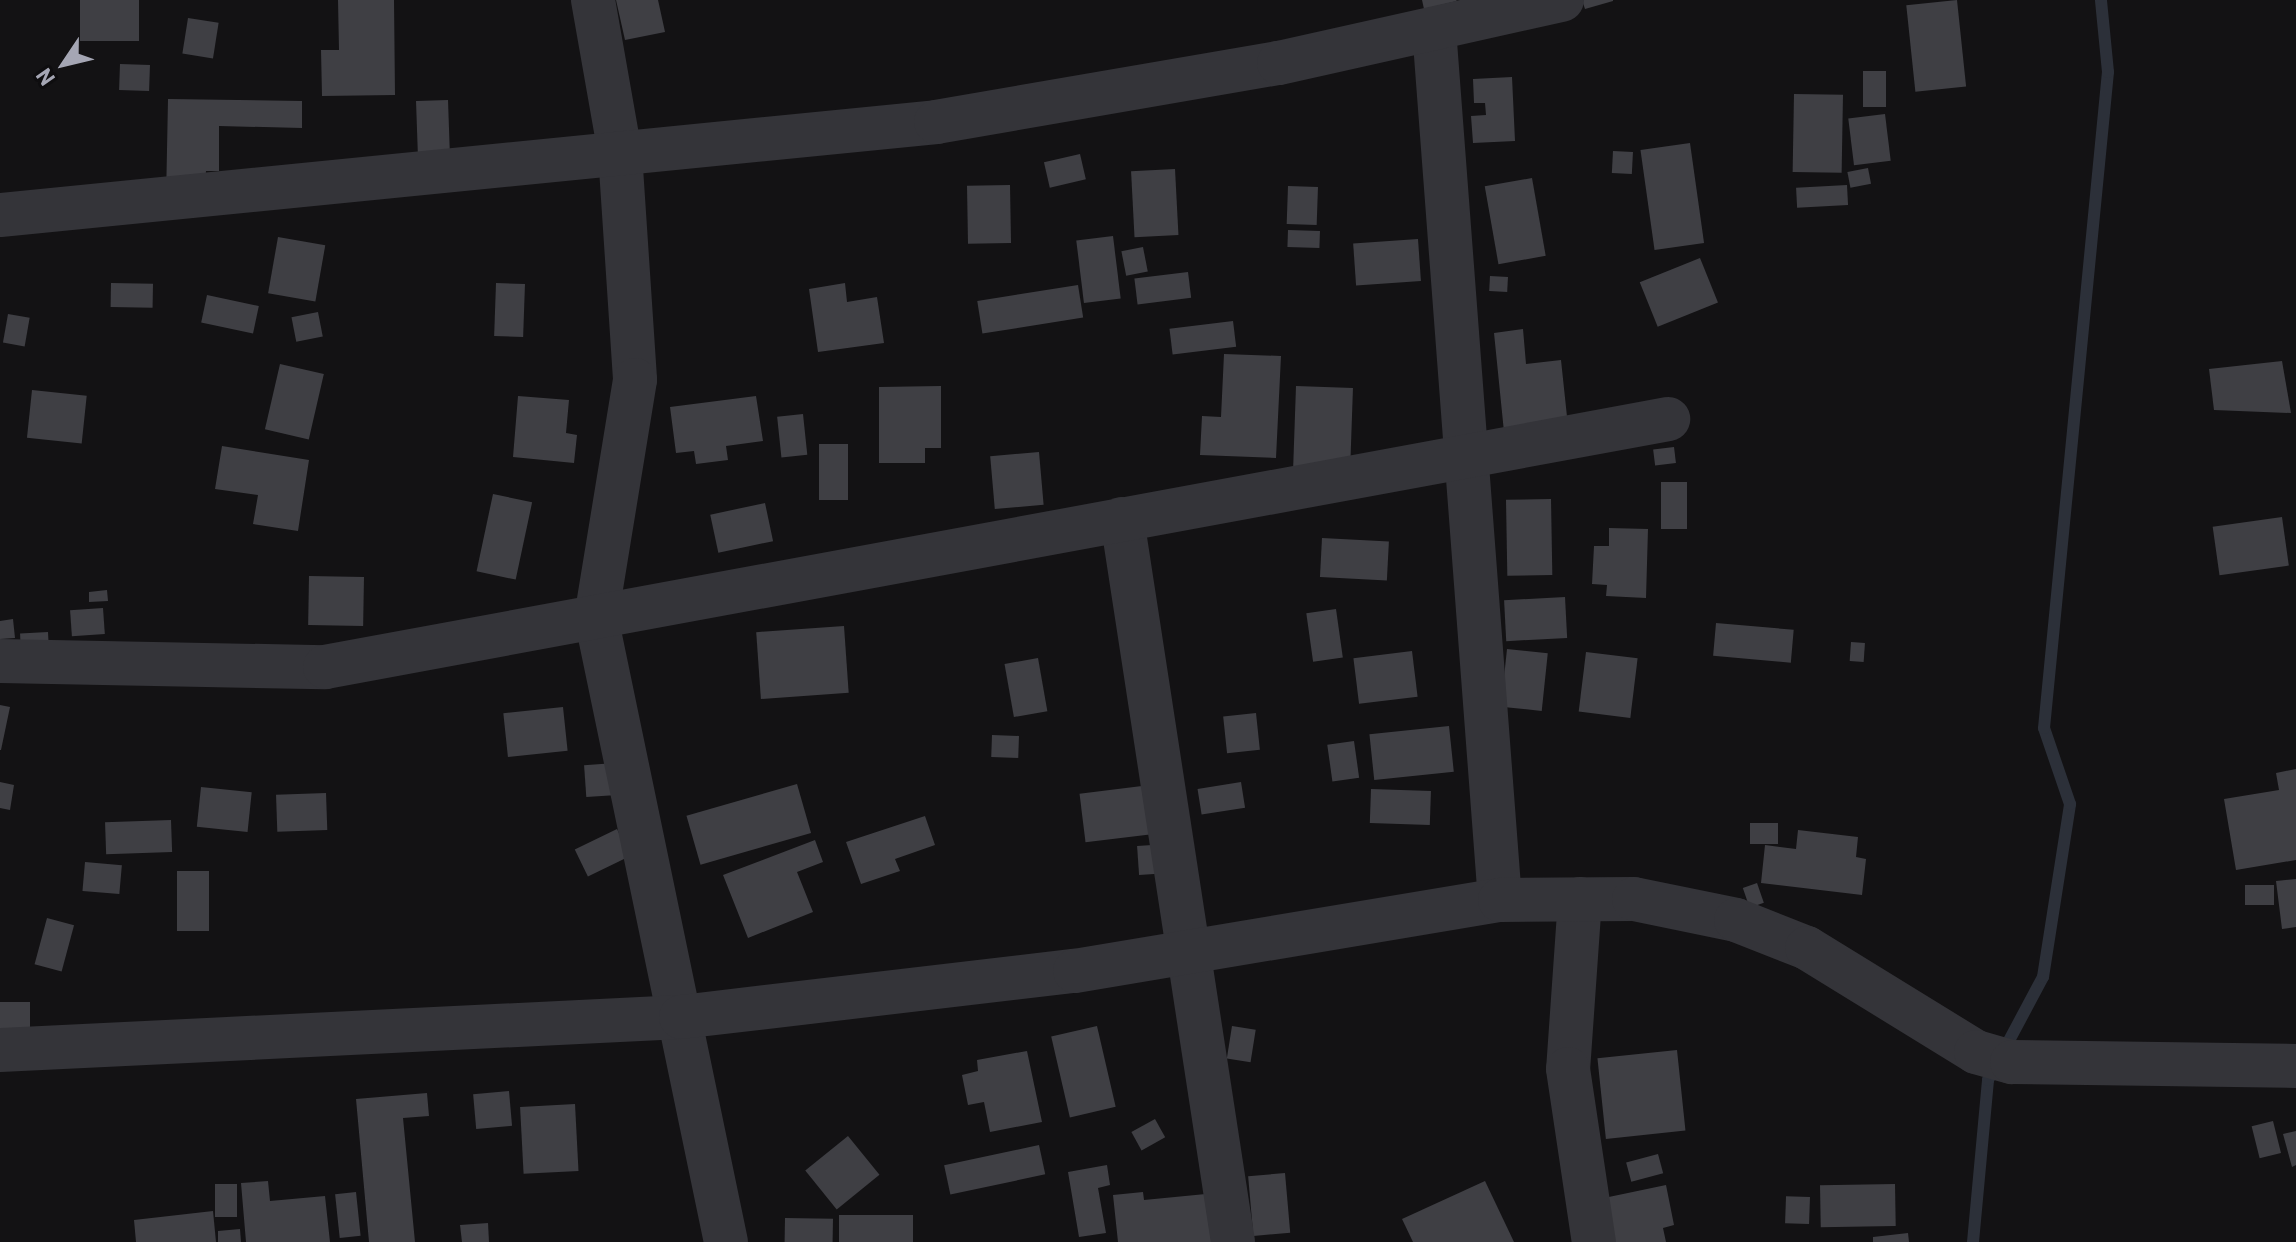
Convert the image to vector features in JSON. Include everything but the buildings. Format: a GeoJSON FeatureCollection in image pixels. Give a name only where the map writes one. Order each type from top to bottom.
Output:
{"type":"FeatureCollection","features":[{"type":"Feature","properties":{"kind":"street"},"geometry":{"type":"LineString","coordinates":[[593,0],[620,153],[635,380],[596,617],[726,1242]]}},
{"type":"Feature","properties":{"kind":"street"},"geometry":{"type":"LineString","coordinates":[[0,215],[936,122],[1434,29],[1545,2]]}},
{"type":"Feature","properties":{"kind":"street"},"geometry":{"type":"LineString","coordinates":[[1434,29],[1462,457],[1500,900]]}},
{"type":"Feature","properties":{"kind":"street"},"geometry":{"type":"LineString","coordinates":[[0,661],[325,667],[1668,419]]}},
{"type":"Feature","properties":{"kind":"street"},"geometry":{"type":"LineString","coordinates":[[1122,519],[1233,1242]]}},
{"type":"Feature","properties":{"kind":"street"},"geometry":{"type":"LineString","coordinates":[[1580,899],[1568,1069],[1594,1242]]}},
{"type":"Feature","properties":{"kind":"street"},"geometry":{"type":"LineString","coordinates":[[0,1050],[681,1017],[1075,971],[1500,900],[1634,899],[1736,920],[1807,948],[1994,1057],[2296,1066]]}},
{"type":"Feature","properties":{"kind":"waterway"},"geometry":{"type":"LineString","coordinates":[[1973,1242],[1988,1080],[2043,977],[2070,804],[2044,728],[2108,72],[2101,0]]}}]}
